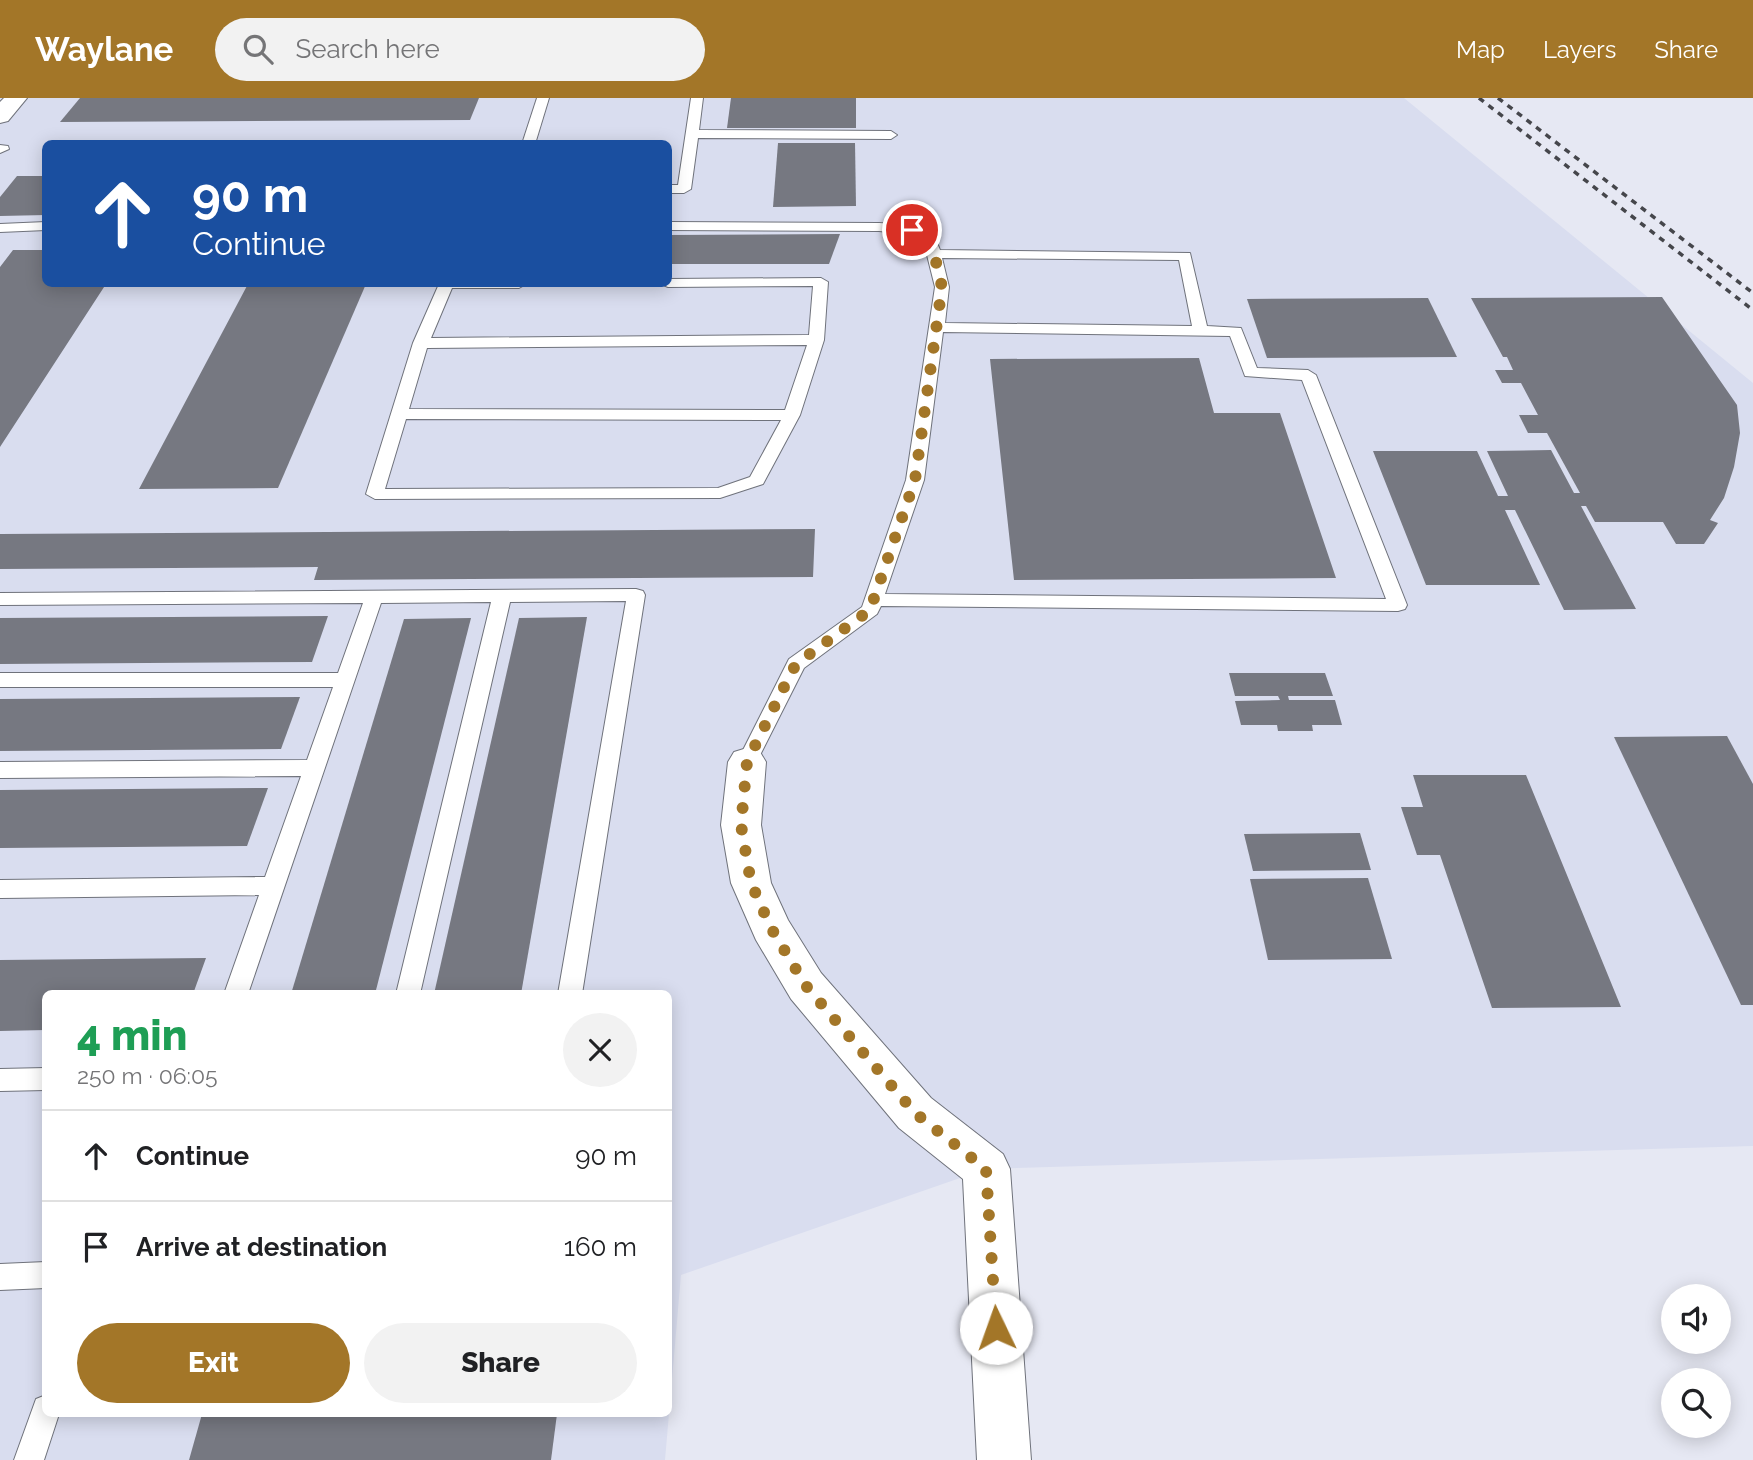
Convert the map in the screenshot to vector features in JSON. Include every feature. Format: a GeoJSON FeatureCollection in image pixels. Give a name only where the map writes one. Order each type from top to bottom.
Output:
{"type":"FeatureCollection","features":[{"type":"Feature","properties":{"kind":"street"},"geometry":{"type":"LineString","coordinates":[[0,116],[16,98]]}},
{"type":"Feature","properties":{"kind":"street"},"geometry":{"type":"LineString","coordinates":[[747,762],[741,825],[751,883],[771,928],[806,986],[915,1113],[986,1169],[1004,1460]]}},
{"type":"Feature","properties":{"kind":"lane"},"geometry":{"type":"LineString","coordinates":[[529,140],[543,98]]}},
{"type":"Feature","properties":{"kind":"lane"},"geometry":{"type":"LineString","coordinates":[[672,189],[684,189],[697,98]]}},
{"type":"Feature","properties":{"kind":"lane"},"geometry":{"type":"LineString","coordinates":[[692,134],[891,135]]}},
{"type":"Feature","properties":{"kind":"lane"},"geometry":{"type":"LineString","coordinates":[[0,228],[42,226]]}},
{"type":"Feature","properties":{"kind":"lane"},"geometry":{"type":"LineString","coordinates":[[672,226],[879,227],[912,230],[932,245],[942,287],[915,480],[870,610],[796,664],[747,762]]}},
{"type":"Feature","properties":{"kind":"lane"},"geometry":{"type":"LineString","coordinates":[[934,254],[1185,256],[1200,330]]}},
{"type":"Feature","properties":{"kind":"lane"},"geometry":{"type":"LineString","coordinates":[[445,287],[421,343],[375,494],[720,493],[757,480],[792,415],[817,340],[821,282],[672,283]]}},
{"type":"Feature","properties":{"kind":"lane"},"geometry":{"type":"LineString","coordinates":[[874,600],[1398,605],[1308,374],[1251,373],[1237,331],[937,327]]}},
{"type":"Feature","properties":{"kind":"lane"},"geometry":{"type":"LineString","coordinates":[[421,343],[817,340]]}},
{"type":"Feature","properties":{"kind":"lane"},"geometry":{"type":"LineString","coordinates":[[400,414],[792,415]]}},
{"type":"Feature","properties":{"kind":"lane"},"geometry":{"type":"LineString","coordinates":[[0,599],[636,595],[571,990]]}},
{"type":"Feature","properties":{"kind":"lane"},"geometry":{"type":"LineString","coordinates":[[409,990],[502,596]]}},
{"type":"Feature","properties":{"kind":"lane"},"geometry":{"type":"LineString","coordinates":[[237,990],[374,597]]}},
{"type":"Feature","properties":{"kind":"lane"},"geometry":{"type":"LineString","coordinates":[[0,680],[345,680]]}},
{"type":"Feature","properties":{"kind":"lane"},"geometry":{"type":"LineString","coordinates":[[0,770],[314,768]]}},
{"type":"Feature","properties":{"kind":"lane"},"geometry":{"type":"LineString","coordinates":[[0,889],[274,886]]}},
{"type":"Feature","properties":{"kind":"lane"},"geometry":{"type":"LineString","coordinates":[[0,1080],[42,1079]]}},
{"type":"Feature","properties":{"kind":"lane"},"geometry":{"type":"LineString","coordinates":[[0,1277],[42,1275]]}},
{"type":"Feature","properties":{"kind":"lane"},"geometry":{"type":"LineString","coordinates":[[29,1460],[43,1417]]}},
{"type":"Feature","properties":{"kind":"shaded area"},"geometry":{"type":"Polygon","coordinates":[[[0,98],[1404,98],[1753,383],[1753,1146],[986,1169],[681,1275],[672,1379],[672,990],[42,990],[42,1417],[669,1417],[665,1460],[0,1460],[0,98]]]}},
{"type":"Feature","properties":{"kind":"building"},"geometry":{"type":"Polygon","coordinates":[[[80,98],[479,98],[470,120],[60,122],[80,98]]]}},
{"type":"Feature","properties":{"kind":"building"},"geometry":{"type":"Polygon","coordinates":[[[731,98],[856,98],[856,128],[727,128],[731,98]]]}},
{"type":"Feature","properties":{"kind":"building"},"geometry":{"type":"Polygon","coordinates":[[[778,143],[855,143],[856,206],[773,207],[778,143]]]}},
{"type":"Feature","properties":{"kind":"building"},"geometry":{"type":"Polygon","coordinates":[[[17,176],[42,176],[42,215],[0,216],[0,197],[17,176]]]}},
{"type":"Feature","properties":{"kind":"building"},"geometry":{"type":"Polygon","coordinates":[[[840,234],[829,264],[672,264],[672,235],[840,234]]]}},
{"type":"Feature","properties":{"kind":"building"},"geometry":{"type":"Polygon","coordinates":[[[13,250],[42,250],[42,287],[104,287],[0,447],[0,267],[13,250]]]}},
{"type":"Feature","properties":{"kind":"building"},"geometry":{"type":"Polygon","coordinates":[[[246,287],[365,287],[278,488],[139,489],[246,287]]]}},
{"type":"Feature","properties":{"kind":"building"},"geometry":{"type":"Polygon","coordinates":[[[1662,297],[1737,405],[1740,433],[1734,467],[1724,498],[1710,520],[1718,523],[1704,544],[1676,544],[1663,522],[1595,522],[1586,506],[1581,506],[1636,609],[1564,610],[1515,510],[1505,510],[1540,585],[1426,585],[1373,451],[1477,451],[1498,496],[1508,496],[1487,451],[1551,450],[1574,493],[1580,493],[1547,433],[1528,433],[1519,415],[1538,415],[1521,383],[1502,383],[1495,370],[1513,370],[1471,298],[1662,297]]]}},
{"type":"Feature","properties":{"kind":"building"},"geometry":{"type":"Polygon","coordinates":[[[1428,298],[1457,357],[1267,358],[1247,299],[1428,298]]]}},
{"type":"Feature","properties":{"kind":"building"},"geometry":{"type":"Polygon","coordinates":[[[1199,358],[1214,413],[1280,413],[1336,578],[1014,580],[990,359],[1199,358]]]}},
{"type":"Feature","properties":{"kind":"building"},"geometry":{"type":"Polygon","coordinates":[[[815,529],[813,577],[314,580],[318,567],[0,569],[0,534],[815,529]]]}},
{"type":"Feature","properties":{"kind":"building"},"geometry":{"type":"Polygon","coordinates":[[[328,616],[312,662],[0,664],[0,618],[328,616]]]}},
{"type":"Feature","properties":{"kind":"building"},"geometry":{"type":"Polygon","coordinates":[[[587,617],[522,990],[435,990],[519,618],[587,617]]]}},
{"type":"Feature","properties":{"kind":"building"},"geometry":{"type":"Polygon","coordinates":[[[471,618],[376,990],[292,990],[404,619],[471,618]]]}},
{"type":"Feature","properties":{"kind":"building"},"geometry":{"type":"Polygon","coordinates":[[[1229,673],[1325,673],[1333,696],[1288,696],[1289,700],[1335,700],[1342,725],[1312,725],[1313,731],[1278,731],[1277,725],[1241,725],[1235,701],[1280,700],[1278,696],[1235,696],[1229,673]]]}},
{"type":"Feature","properties":{"kind":"building"},"geometry":{"type":"Polygon","coordinates":[[[300,697],[281,749],[0,751],[0,699],[300,697]]]}},
{"type":"Feature","properties":{"kind":"building"},"geometry":{"type":"Polygon","coordinates":[[[1727,736],[1753,784],[1753,1005],[1741,1005],[1614,737],[1727,736]]]}},
{"type":"Feature","properties":{"kind":"building"},"geometry":{"type":"Polygon","coordinates":[[[1413,775],[1526,775],[1621,1007],[1492,1008],[1440,855],[1417,855],[1401,807],[1423,807],[1413,775]]]}},
{"type":"Feature","properties":{"kind":"building"},"geometry":{"type":"Polygon","coordinates":[[[268,788],[247,846],[0,848],[0,790],[268,788]]]}},
{"type":"Feature","properties":{"kind":"building"},"geometry":{"type":"Polygon","coordinates":[[[1360,833],[1371,870],[1253,871],[1244,834],[1360,833]]]}},
{"type":"Feature","properties":{"kind":"building"},"geometry":{"type":"Polygon","coordinates":[[[1368,878],[1392,959],[1268,960],[1250,879],[1368,878]]]}},
{"type":"Feature","properties":{"kind":"building"},"geometry":{"type":"Polygon","coordinates":[[[206,958],[194,990],[42,990],[42,1030],[0,1031],[0,960],[206,958]]]}},
{"type":"Feature","properties":{"kind":"building"},"geometry":{"type":"Polygon","coordinates":[[[201,1417],[557,1417],[551,1460],[189,1460],[201,1417]]]}},
{"type":"Feature","properties":{"kind":"railway"},"geometry":{"type":"LineString","coordinates":[[1479,98],[1753,310]]}},
{"type":"Feature","properties":{"kind":"railway"},"geometry":{"type":"LineString","coordinates":[[1498,98],[1753,293]]}},
{"type":"Feature","properties":{"kind":"route"},"geometry":{"type":"LineString","coordinates":[[912,230],[932,245],[942,287],[915,480],[870,610],[796,664],[783,689],[747,762],[741,825],[751,883],[771,928],[806,986],[915,1113],[986,1169],[996,1328]]}}]}
